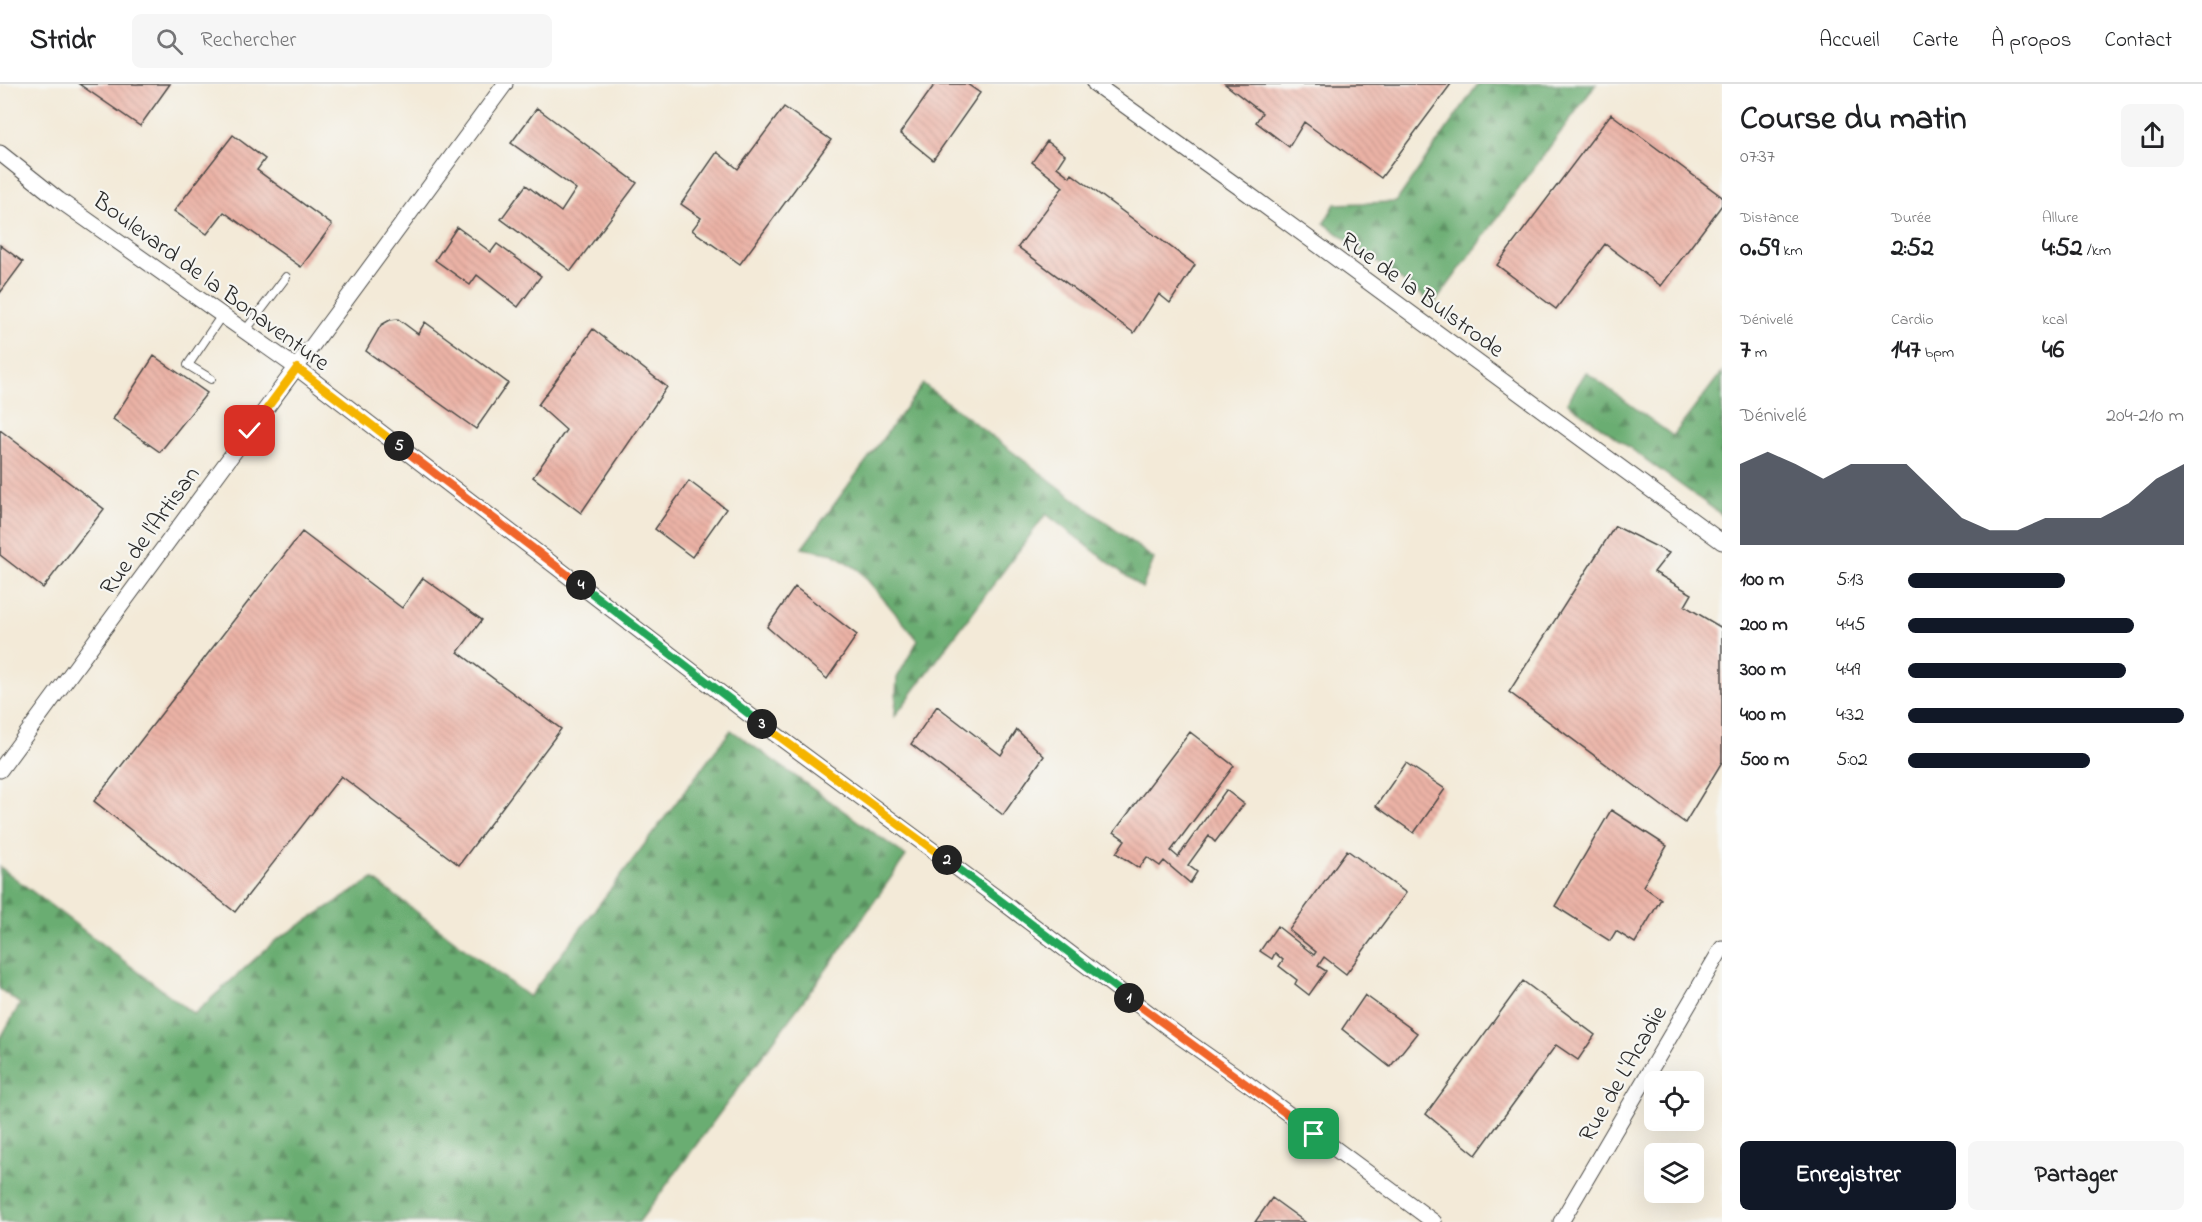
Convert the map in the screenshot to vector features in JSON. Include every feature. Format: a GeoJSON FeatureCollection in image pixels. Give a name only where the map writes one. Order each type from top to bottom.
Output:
{"type":"FeatureCollection","features":[{"type":"Feature","properties":{"kind":"street","name":"Rue de l'Artisan"},"geometry":{"type":"LineString","coordinates":[[0,770],[505,84]]}},
{"type":"Feature","properties":{"kind":"street","name":"Rue de la Bulstrode"},"geometry":{"type":"LineString","coordinates":[[1095,84],[1244,190],[1722,542]]}},
{"type":"Feature","properties":{"kind":"street","name":"Boulevard de la Bonaventure"},"geometry":{"type":"LineString","coordinates":[[0,153],[59,200],[297,368],[748,714],[1178,1035],[1434,1222]]}},
{"type":"Feature","properties":{"kind":"street","name":"Rue de L'Acadie"},"geometry":{"type":"LineString","coordinates":[[1562,1222],[1722,948]]}},
{"type":"Feature","properties":{"kind":"lane"},"geometry":{"type":"LineString","coordinates":[[245,331],[286,276]]}},
{"type":"Feature","properties":{"kind":"lane"},"geometry":{"type":"LineString","coordinates":[[211,379],[188,365],[222,315]]}},
{"type":"Feature","properties":{"kind":"green space"},"geometry":{"type":"Polygon","coordinates":[[[1478,84],[1596,84],[1434,304],[1324,223],[1335,204],[1396,202],[1478,84]]]}},
{"type":"Feature","properties":{"kind":"green space"},"geometry":{"type":"Polygon","coordinates":[[[1586,372],[1673,436],[1722,372],[1722,515],[1567,402],[1586,372]]]}},
{"type":"Feature","properties":{"kind":"green space"},"geometry":{"type":"Polygon","coordinates":[[[923,384],[1154,559],[1142,588],[1046,514],[895,716],[897,678],[918,640],[859,570],[834,554],[802,548],[923,384]]]}},
{"type":"Feature","properties":{"kind":"green space"},"geometry":{"type":"Polygon","coordinates":[[[731,730],[906,856],[834,959],[639,1222],[0,1222],[0,1039],[20,1004],[0,989],[0,867],[194,1014],[276,940],[373,879],[529,997],[731,730]]]}},
{"type":"Feature","properties":{"kind":"building"},"geometry":{"type":"Polygon","coordinates":[[[79,84],[170,84],[140,126],[79,84]]]}},
{"type":"Feature","properties":{"kind":"building"},"geometry":{"type":"Polygon","coordinates":[[[935,84],[967,84],[980,93],[933,160],[900,133],[935,84]]]}},
{"type":"Feature","properties":{"kind":"building"},"geometry":{"type":"Polygon","coordinates":[[[1225,84],[1451,84],[1381,178],[1304,122],[1289,147],[1256,122],[1262,113],[1225,84]]]}},
{"type":"Feature","properties":{"kind":"building"},"geometry":{"type":"Polygon","coordinates":[[[784,107],[831,140],[740,264],[692,230],[701,218],[681,204],[717,152],[738,169],[784,107]]]}},
{"type":"Feature","properties":{"kind":"building"},"geometry":{"type":"Polygon","coordinates":[[[537,108],[637,183],[571,271],[501,219],[526,185],[561,212],[576,189],[511,143],[537,108]]]}},
{"type":"Feature","properties":{"kind":"building"},"geometry":{"type":"Polygon","coordinates":[[[1611,114],[1722,197],[1722,205],[1661,286],[1605,244],[1556,309],[1497,265],[1611,114]]]}},
{"type":"Feature","properties":{"kind":"building"},"geometry":{"type":"Polygon","coordinates":[[[233,135],[265,159],[257,170],[332,225],[301,267],[224,212],[207,234],[174,211],[233,135]]]}},
{"type":"Feature","properties":{"kind":"building"},"geometry":{"type":"Polygon","coordinates":[[[1047,141],[1065,155],[1057,167],[1070,177],[1072,174],[1195,265],[1170,303],[1159,294],[1134,333],[1018,247],[1063,187],[1032,162],[1047,141]]]}},
{"type":"Feature","properties":{"kind":"building"},"geometry":{"type":"Polygon","coordinates":[[[457,227],[491,252],[497,244],[541,276],[518,307],[477,275],[470,285],[435,260],[457,227]]]}},
{"type":"Feature","properties":{"kind":"building"},"geometry":{"type":"Polygon","coordinates":[[[0,245],[23,262],[0,293],[0,245]]]}},
{"type":"Feature","properties":{"kind":"building"},"geometry":{"type":"Polygon","coordinates":[[[398,319],[418,334],[425,322],[508,383],[476,429],[366,351],[381,325],[398,319]]]}},
{"type":"Feature","properties":{"kind":"building"},"geometry":{"type":"Polygon","coordinates":[[[593,329],[667,387],[581,513],[533,477],[566,430],[538,405],[593,329]]]}},
{"type":"Feature","properties":{"kind":"building"},"geometry":{"type":"Polygon","coordinates":[[[154,356],[207,393],[160,452],[113,419],[154,356]]]}},
{"type":"Feature","properties":{"kind":"building"},"geometry":{"type":"Polygon","coordinates":[[[0,430],[104,509],[43,588],[0,555],[0,430]]]}},
{"type":"Feature","properties":{"kind":"building"},"geometry":{"type":"Polygon","coordinates":[[[689,481],[726,509],[692,557],[655,529],[689,481]]]}},
{"type":"Feature","properties":{"kind":"building"},"geometry":{"type":"Polygon","coordinates":[[[1615,526],[1669,553],[1654,572],[1692,594],[1685,606],[1722,628],[1722,762],[1685,823],[1509,692],[1615,526]]]}},
{"type":"Feature","properties":{"kind":"building"},"geometry":{"type":"Polygon","coordinates":[[[302,532],[402,608],[423,578],[482,620],[458,652],[561,729],[459,865],[341,776],[235,912],[94,801],[302,532]]]}},
{"type":"Feature","properties":{"kind":"building"},"geometry":{"type":"Polygon","coordinates":[[[795,587],[857,635],[827,679],[767,627],[795,587]]]}},
{"type":"Feature","properties":{"kind":"building"},"geometry":{"type":"Polygon","coordinates":[[[937,706],[1001,755],[1017,730],[1044,756],[1003,815],[911,744],[937,706]]]}},
{"type":"Feature","properties":{"kind":"building"},"geometry":{"type":"Polygon","coordinates":[[[1190,732],[1234,766],[1171,851],[1178,857],[1226,790],[1244,804],[1215,842],[1209,836],[1188,865],[1197,872],[1190,883],[1164,861],[1160,866],[1147,857],[1139,868],[1116,853],[1125,840],[1114,832],[1190,732]]]}},
{"type":"Feature","properties":{"kind":"building"},"geometry":{"type":"Polygon","coordinates":[[[1406,763],[1445,789],[1414,833],[1376,806],[1406,763]]]}},
{"type":"Feature","properties":{"kind":"building"},"geometry":{"type":"Polygon","coordinates":[[[1611,810],[1667,846],[1643,886],[1661,899],[1635,943],[1616,931],[1610,941],[1555,906],[1611,810]]]}},
{"type":"Feature","properties":{"kind":"building"},"geometry":{"type":"Polygon","coordinates":[[[1347,850],[1406,893],[1346,974],[1324,957],[1318,966],[1326,971],[1309,995],[1295,984],[1297,980],[1279,966],[1283,960],[1275,953],[1272,959],[1260,951],[1277,926],[1314,955],[1316,952],[1289,930],[1347,850]]]}},
{"type":"Feature","properties":{"kind":"building"},"geometry":{"type":"Polygon","coordinates":[[[1523,981],[1595,1035],[1578,1060],[1556,1045],[1476,1155],[1426,1114],[1523,981]]]}},
{"type":"Feature","properties":{"kind":"building"},"geometry":{"type":"Polygon","coordinates":[[[1365,995],[1417,1033],[1390,1067],[1342,1029],[1365,995]]]}},
{"type":"Feature","properties":{"kind":"building"},"geometry":{"type":"Polygon","coordinates":[[[1272,1198],[1305,1222],[1255,1222],[1272,1198]]]}},
{"type":"Feature","properties":{"kind":"route"},"geometry":{"type":"LineString","coordinates":[[250,431],[297,368],[748,714],[1314,1134]]}}]}
